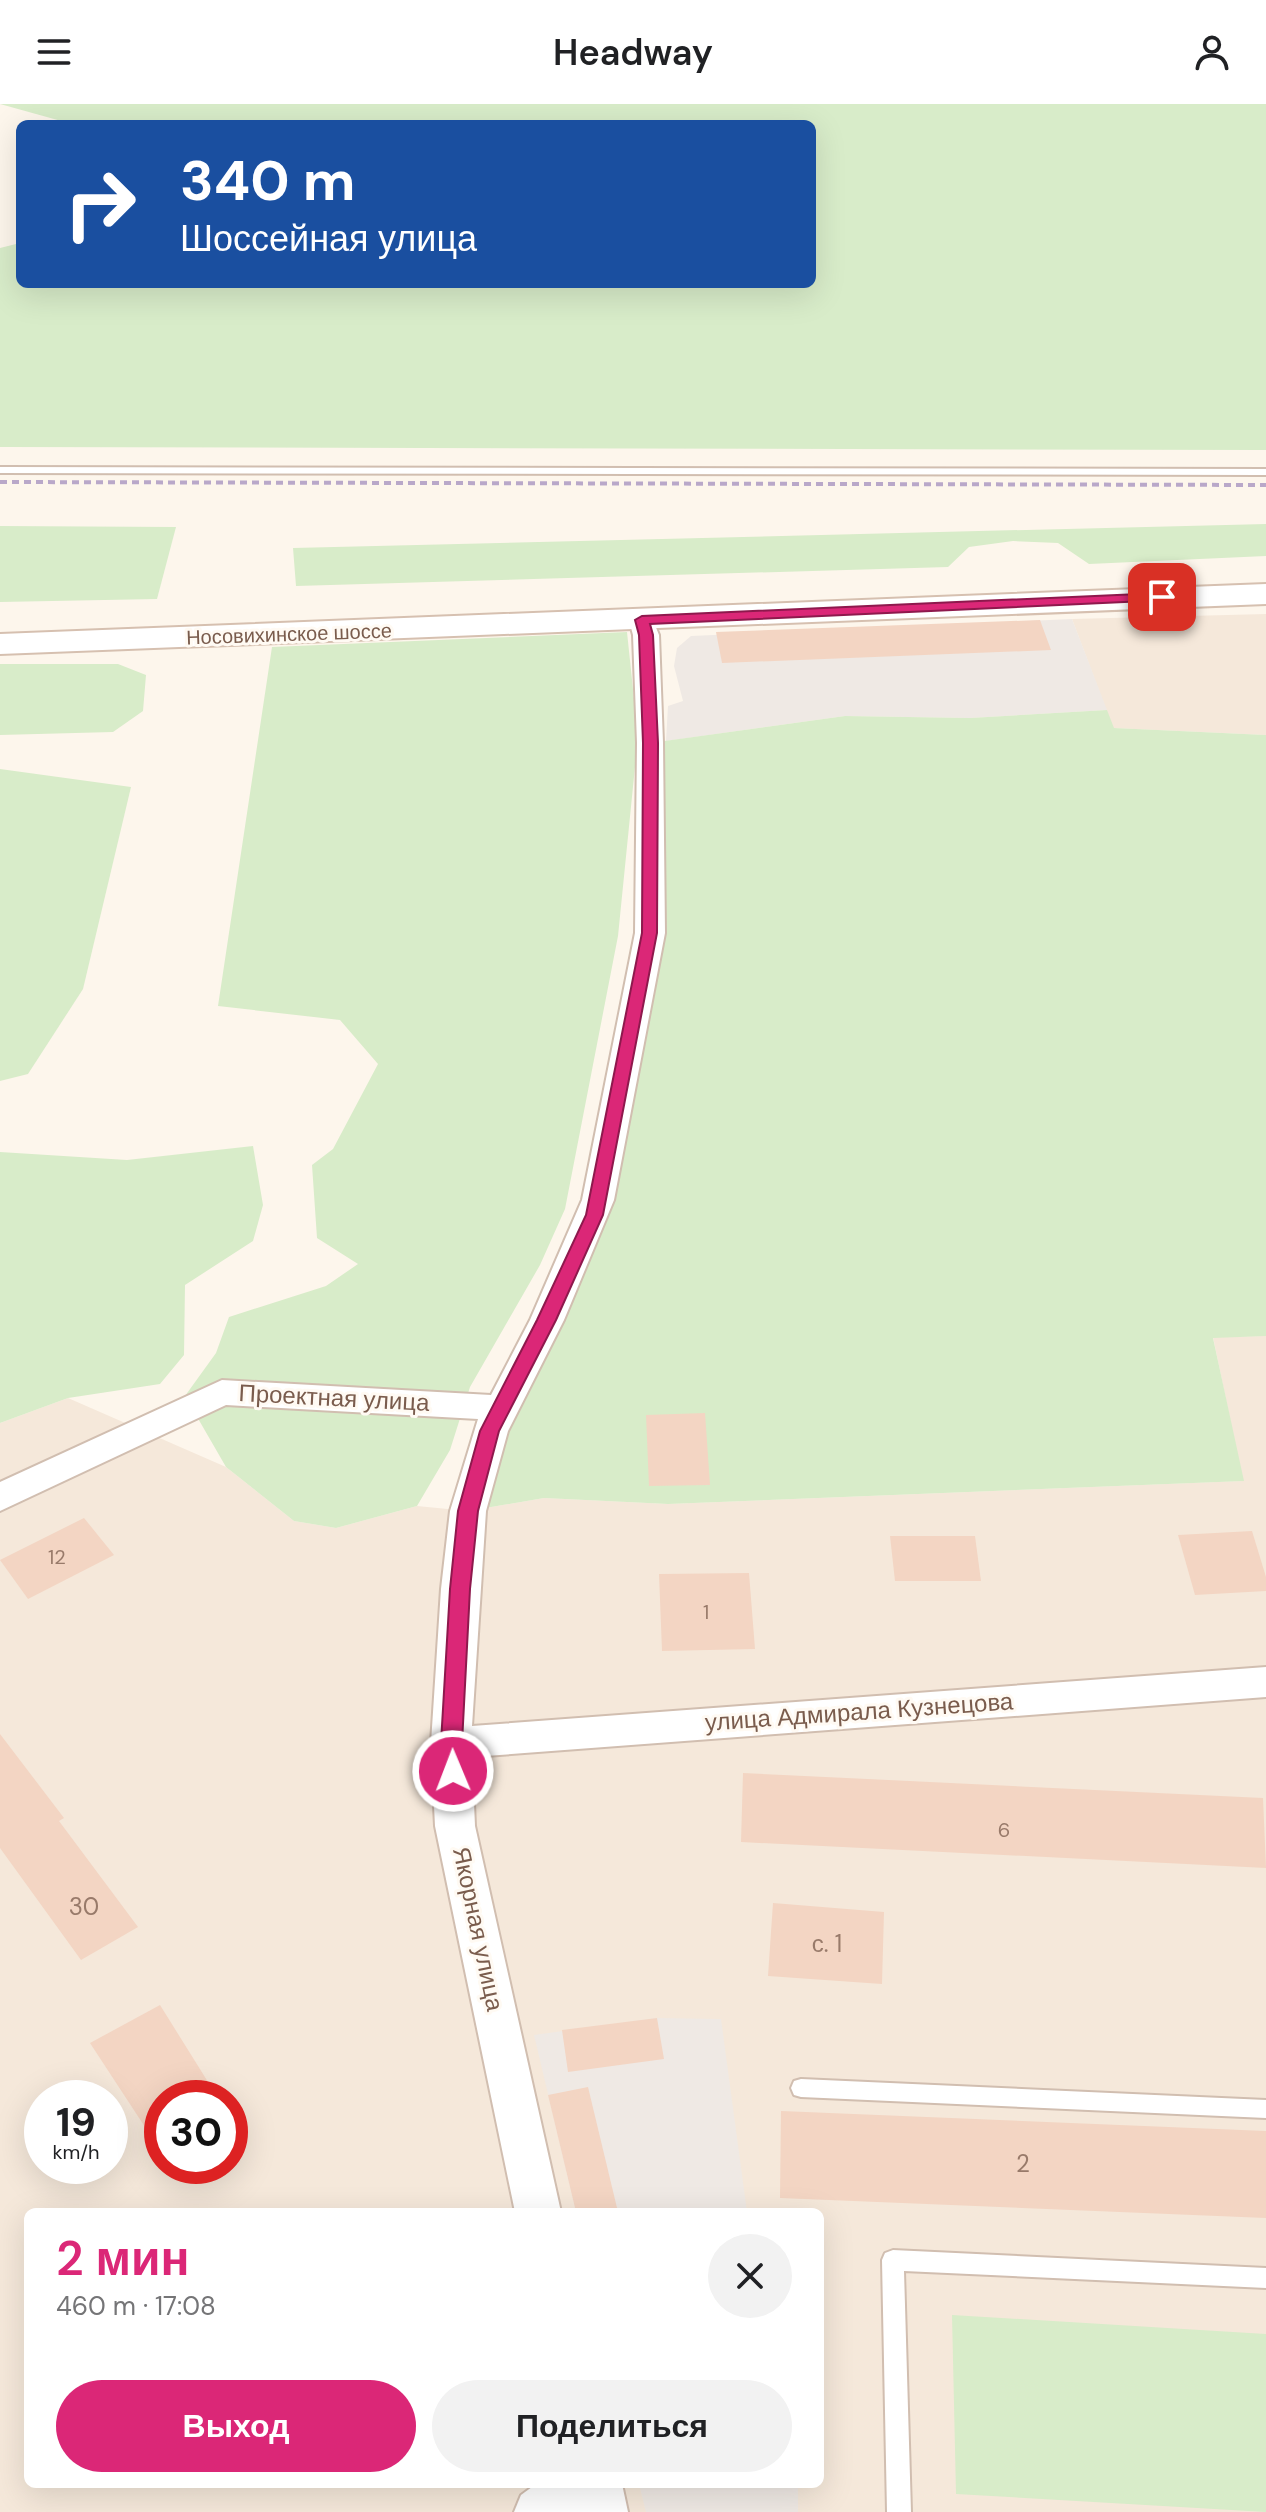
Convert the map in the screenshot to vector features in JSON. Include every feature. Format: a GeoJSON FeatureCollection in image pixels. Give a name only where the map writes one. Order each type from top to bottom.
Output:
{"type":"FeatureCollection","features":[{"type":"Feature","properties":{"kind":"main road","name":"Носовихинское шоссе"},"geometry":{"type":"LineString","coordinates":[[0,644],[1266,594]]}},
{"type":"Feature","properties":{"kind":"street","name":"Якорная улица"},"geometry":{"type":"LineString","coordinates":[[537,2208],[455,1826],[451,1743],[460,1589],[468,1511],[490,1431],[547,1320],[595,1215],[650,933],[650,743],[646,635],[642,620]]}},
{"type":"Feature","properties":{"kind":"street","name":"Проектная улица"},"geometry":{"type":"LineString","coordinates":[[0,1498],[222,1392],[500,1408]]}},
{"type":"Feature","properties":{"kind":"street","name":"улица Адмирала Кузнецова"},"geometry":{"type":"LineString","coordinates":[[451,1743],[1266,1682]]}},
{"type":"Feature","properties":{"kind":"street"},"geometry":{"type":"LineString","coordinates":[[539,2512],[572,2488]]}},
{"type":"Feature","properties":{"kind":"street"},"geometry":{"type":"LineString","coordinates":[[598,2488],[603,2512]]}},
{"type":"Feature","properties":{"kind":"lane"},"geometry":{"type":"LineString","coordinates":[[0,470],[1266,472]]}},
{"type":"Feature","properties":{"kind":"lane"},"geometry":{"type":"LineString","coordinates":[[801,2088],[1266,2109]]}},
{"type":"Feature","properties":{"kind":"lane"},"geometry":{"type":"LineString","coordinates":[[899,2512],[893,2260],[1266,2278]]}},
{"type":"Feature","properties":{"kind":"shaded area"},"geometry":{"type":"Polygon","coordinates":[[[1266,614],[1266,735],[1113,728],[1072,619],[1266,614]]]}},
{"type":"Feature","properties":{"kind":"shaded area"},"geometry":{"type":"Polygon","coordinates":[[[1072,619],[1107,710],[970,718],[845,716],[666,741],[668,706],[683,701],[674,666],[677,648],[691,636],[1072,619]]]}},
{"type":"Feature","properties":{"kind":"shaded area"},"geometry":{"type":"Polygon","coordinates":[[[1266,1336],[1266,2512],[0,2512],[0,1423],[68,1398],[226,1467],[294,1521],[336,1528],[417,1506],[468,1511],[544,1498],[668,1504],[1243,1481],[1213,1337],[1266,1336]]]}},
{"type":"Feature","properties":{"kind":"shaded area"},"geometry":{"type":"Polygon","coordinates":[[[657,2018],[721,2019],[746,2208],[575,2208],[534,2035],[657,2018]]]}},
{"type":"Feature","properties":{"kind":"shaded area"},"geometry":{"type":"Polygon","coordinates":[[[640,2488],[798,2488],[798,2512],[646,2512],[640,2488]]]}},
{"type":"Feature","properties":{"kind":"green space"},"geometry":{"type":"Polygon","coordinates":[[[0,104],[1266,104],[1266,450],[0,447],[0,248],[16,244],[16,288],[816,288],[816,120],[58,120],[0,104]]]}},
{"type":"Feature","properties":{"kind":"green space"},"geometry":{"type":"Polygon","coordinates":[[[1266,524],[1266,556],[1089,564],[1058,543],[1013,541],[969,547],[948,567],[296,586],[293,548],[1266,524]]]}},
{"type":"Feature","properties":{"kind":"green space"},"geometry":{"type":"Polygon","coordinates":[[[0,526],[176,527],[157,599],[0,602],[0,526]]]}},
{"type":"Feature","properties":{"kind":"green space"},"geometry":{"type":"Polygon","coordinates":[[[627,632],[638,737],[618,936],[565,1209],[540,1265],[470,1387],[450,1450],[417,1506],[336,1528],[294,1521],[226,1467],[185,1396],[216,1353],[229,1317],[326,1286],[358,1264],[317,1238],[312,1165],[333,1149],[378,1064],[340,1020],[218,1006],[272,647],[627,632]]]}},
{"type":"Feature","properties":{"kind":"green space"},"geometry":{"type":"Polygon","coordinates":[[[0,664],[118,664],[146,675],[143,711],[113,732],[0,735],[0,664]]]}},
{"type":"Feature","properties":{"kind":"green space"},"geometry":{"type":"Polygon","coordinates":[[[1107,710],[1114,728],[1266,735],[1266,1336],[1213,1338],[1244,1481],[668,1504],[544,1498],[468,1511],[595,1215],[635,1012],[650,743],[845,716],[970,718],[1107,710]]]}},
{"type":"Feature","properties":{"kind":"green space"},"geometry":{"type":"Polygon","coordinates":[[[0,769],[131,787],[83,989],[28,1074],[0,1081],[0,769]]]}},
{"type":"Feature","properties":{"kind":"green space"},"geometry":{"type":"Polygon","coordinates":[[[253,1146],[263,1205],[253,1241],[185,1285],[184,1355],[160,1384],[68,1398],[0,1423],[0,1152],[127,1160],[253,1146]]]}},
{"type":"Feature","properties":{"kind":"green space"},"geometry":{"type":"Polygon","coordinates":[[[952,2315],[1266,2334],[1266,2512],[956,2494],[952,2315]]]}},
{"type":"Feature","properties":{"kind":"building"},"geometry":{"type":"Polygon","coordinates":[[[1040,620],[1051,650],[722,663],[716,632],[1040,620]]]}},
{"type":"Feature","properties":{"kind":"building"},"geometry":{"type":"Polygon","coordinates":[[[705,1413],[710,1485],[649,1486],[646,1415],[705,1413]]]}},
{"type":"Feature","properties":{"kind":"building"},"geometry":{"type":"Polygon","coordinates":[[[84,1518],[114,1555],[28,1599],[0,1560],[84,1518]]]}},
{"type":"Feature","properties":{"kind":"building"},"geometry":{"type":"Polygon","coordinates":[[[1252,1531],[1266,1577],[1266,1591],[1195,1595],[1178,1535],[1252,1531]]]}},
{"type":"Feature","properties":{"kind":"building"},"geometry":{"type":"Polygon","coordinates":[[[890,1536],[975,1536],[981,1581],[895,1581],[890,1536]]]}},
{"type":"Feature","properties":{"kind":"building"},"geometry":{"type":"Polygon","coordinates":[[[749,1573],[755,1649],[662,1651],[659,1574],[749,1573]]]}},
{"type":"Feature","properties":{"kind":"building"},"geometry":{"type":"Polygon","coordinates":[[[0,1734],[64,1818],[59,1821],[138,1927],[81,1960],[0,1848],[0,1734]]]}},
{"type":"Feature","properties":{"kind":"building"},"geometry":{"type":"Polygon","coordinates":[[[743,1773],[1263,1798],[1266,1868],[741,1842],[743,1773]]]}},
{"type":"Feature","properties":{"kind":"building"},"geometry":{"type":"Polygon","coordinates":[[[773,1903],[884,1912],[882,1984],[768,1976],[773,1903]]]}},
{"type":"Feature","properties":{"kind":"building"},"geometry":{"type":"Polygon","coordinates":[[[160,2005],[207,2080],[144,2080],[144,2126],[128,2101],[128,2080],[114,2080],[90,2043],[160,2005]]]}},
{"type":"Feature","properties":{"kind":"building"},"geometry":{"type":"Polygon","coordinates":[[[657,2018],[664,2059],[568,2072],[562,2030],[657,2018]]]}},
{"type":"Feature","properties":{"kind":"building"},"geometry":{"type":"Polygon","coordinates":[[[588,2087],[617,2208],[575,2208],[548,2095],[588,2087]]]}},
{"type":"Feature","properties":{"kind":"building"},"geometry":{"type":"Polygon","coordinates":[[[781,2111],[1266,2131],[1266,2218],[780,2198],[781,2111]]]}},
{"type":"Feature","properties":{"kind":"railway"},"geometry":{"type":"LineString","coordinates":[[0,482],[1266,485]]}},
{"type":"Feature","properties":{"kind":"route"},"geometry":{"type":"LineString","coordinates":[[453,1771],[451,1743],[468,1511],[490,1431],[547,1320],[595,1215],[650,933],[650,743],[646,635],[642,620],[1162,597]]}}]}
